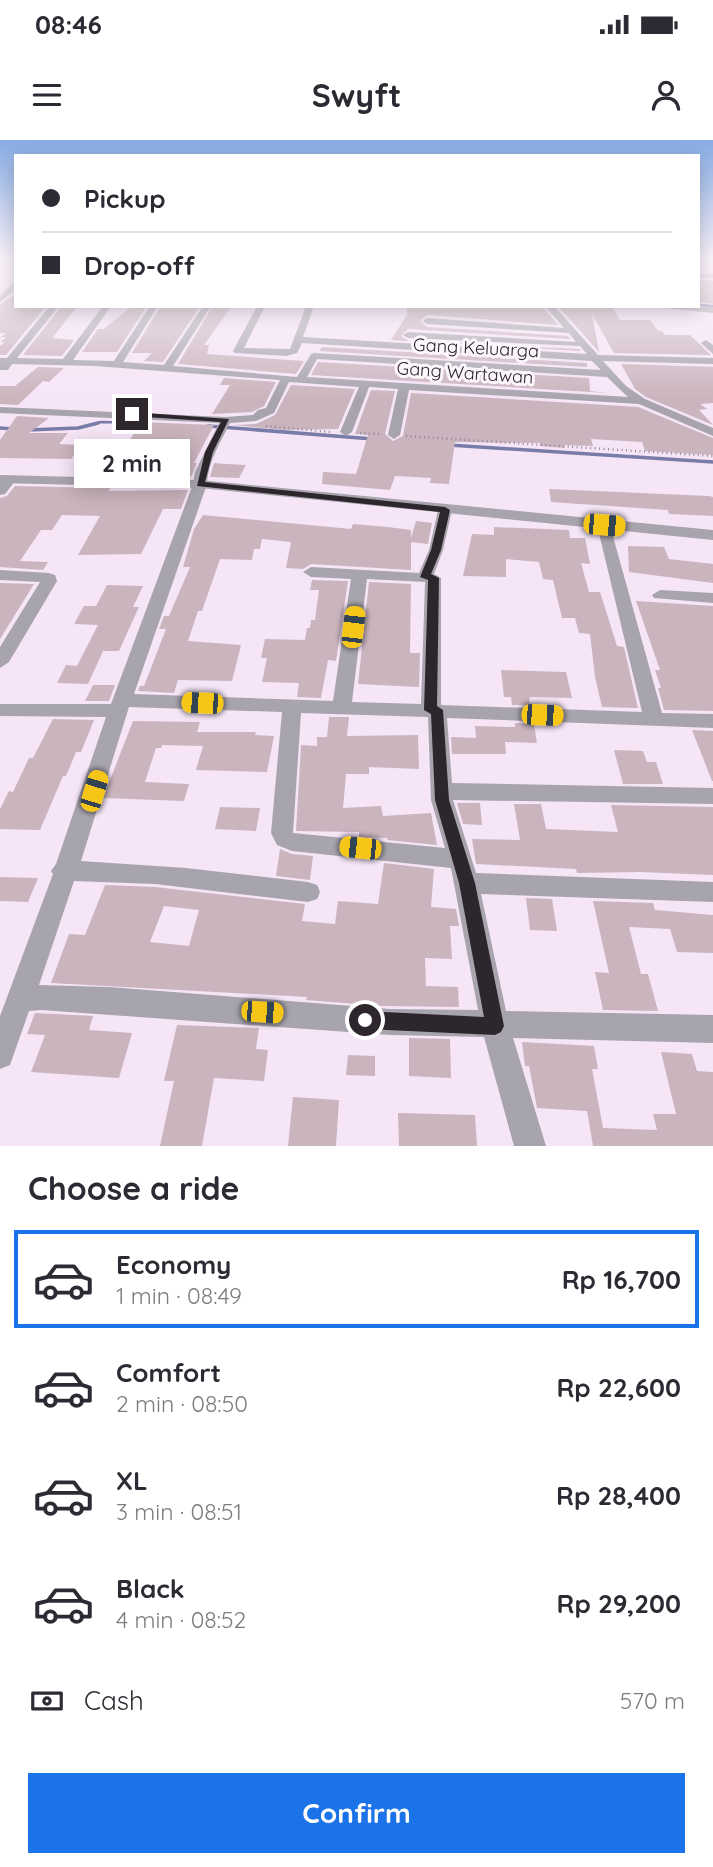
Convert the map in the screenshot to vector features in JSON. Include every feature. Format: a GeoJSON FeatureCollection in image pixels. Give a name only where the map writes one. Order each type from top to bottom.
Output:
{"type":"FeatureCollection","features":[{"type":"Feature","properties":{"kind":"street"},"geometry":{"type":"LineString","coordinates":[[0,373],[5,362],[53,308]]}},
{"type":"Feature","properties":{"kind":"street"},"geometry":{"type":"LineString","coordinates":[[66,362],[106,308]]}},
{"type":"Feature","properties":{"kind":"street"},"geometry":{"type":"LineString","coordinates":[[117,364],[153,308]]}},
{"type":"Feature","properties":{"kind":"street"},"geometry":{"type":"LineString","coordinates":[[167,368],[206,308]]}},
{"type":"Feature","properties":{"kind":"street"},"geometry":{"type":"LineString","coordinates":[[260,308],[238,351],[291,352],[300,340],[309,308]]}},
{"type":"Feature","properties":{"kind":"street"},"geometry":{"type":"LineString","coordinates":[[552,308],[622,388],[641,401],[711,431]]}},
{"type":"Feature","properties":{"kind":"street"},"geometry":{"type":"LineString","coordinates":[[689,308],[713,310]]}},
{"type":"Feature","properties":{"kind":"street"},"geometry":{"type":"LineString","coordinates":[[427,321],[572,331]]}},
{"type":"Feature","properties":{"kind":"street"},"geometry":{"type":"LineString","coordinates":[[397,334],[586,345]]}},
{"type":"Feature","properties":{"kind":"street"},"geometry":{"type":"LineString","coordinates":[[300,340],[597,358],[713,361]]}},
{"type":"Feature","properties":{"kind":"street"},"geometry":{"type":"LineString","coordinates":[[713,344],[706,343],[713,351]]}},
{"type":"Feature","properties":{"kind":"street","name":"Gang Keluarga"},"geometry":{"type":"LineString","coordinates":[[300,380],[314,356],[609,374]]}},
{"type":"Feature","properties":{"kind":"street","name":"Gang Wartawan"},"geometry":{"type":"LineString","coordinates":[[5,362],[117,364],[281,376],[300,380],[641,401]]}},
{"type":"Feature","properties":{"kind":"street"},"geometry":{"type":"LineString","coordinates":[[0,410],[225,424],[255,419],[261,412],[270,411],[286,379]]}},
{"type":"Feature","properties":{"kind":"street"},"geometry":{"type":"LineString","coordinates":[[346,432],[365,384]]}},
{"type":"Feature","properties":{"kind":"street"},"geometry":{"type":"LineString","coordinates":[[394,435],[404,386]]}},
{"type":"Feature","properties":{"kind":"street"},"geometry":{"type":"LineString","coordinates":[[0,1055],[63,871],[94,791],[120,706],[200,484],[201,472],[225,424]]}},
{"type":"Feature","properties":{"kind":"street"},"geometry":{"type":"LineString","coordinates":[[3,484],[200,484],[713,535]]}},
{"type":"Feature","properties":{"kind":"street"},"geometry":{"type":"LineString","coordinates":[[425,577],[436,550],[445,510]]}},
{"type":"Feature","properties":{"kind":"street"},"geometry":{"type":"LineString","coordinates":[[604,525],[653,719]]}},
{"type":"Feature","properties":{"kind":"street"},"geometry":{"type":"LineString","coordinates":[[311,572],[433,578],[434,710],[442,791],[448,823],[467,883],[495,1026],[530,1146]]}},
{"type":"Feature","properties":{"kind":"street"},"geometry":{"type":"LineString","coordinates":[[342,708],[360,573]]}},
{"type":"Feature","properties":{"kind":"street"},"geometry":{"type":"LineString","coordinates":[[0,575],[49,578],[0,662]]}},
{"type":"Feature","properties":{"kind":"street"},"geometry":{"type":"LineString","coordinates":[[660,595],[713,598]]}},
{"type":"Feature","properties":{"kind":"street"},"geometry":{"type":"LineString","coordinates":[[0,710],[120,706],[292,706],[713,721]]}},
{"type":"Feature","properties":{"kind":"street"},"geometry":{"type":"LineString","coordinates":[[292,706],[282,833],[285,839],[292,842],[459,859]]}},
{"type":"Feature","properties":{"kind":"street"},"geometry":{"type":"LineString","coordinates":[[442,791],[713,796]]}},
{"type":"Feature","properties":{"kind":"street"},"geometry":{"type":"LineString","coordinates":[[63,871],[103,870],[178,876],[308,892]]}},
{"type":"Feature","properties":{"kind":"street"},"geometry":{"type":"LineString","coordinates":[[467,883],[713,892]]}},
{"type":"Feature","properties":{"kind":"street"},"geometry":{"type":"LineString","coordinates":[[19,1000],[41,997],[109,1000],[390,1022],[713,1029]]}},
{"type":"Feature","properties":{"kind":"path"},"geometry":{"type":"LineString","coordinates":[[225,424],[713,456]]}},
{"type":"Feature","properties":{"kind":"building"},"geometry":{"type":"Polygon","coordinates":[[[0,306],[44,308],[6,355],[0,355],[0,346],[6,337],[1,337],[6,333],[0,333],[0,306]]]}},
{"type":"Feature","properties":{"kind":"building"},"geometry":{"type":"Polygon","coordinates":[[[60,308],[76,308],[52,338],[74,340],[62,356],[23,355],[60,308]]]}},
{"type":"Feature","properties":{"kind":"building"},"geometry":{"type":"Polygon","coordinates":[[[130,308],[145,308],[117,352],[82,352],[98,329],[104,329],[130,308]]]}},
{"type":"Feature","properties":{"kind":"building"},"geometry":{"type":"Polygon","coordinates":[[[159,308],[199,308],[163,362],[144,361],[152,353],[132,353],[159,308]]]}},
{"type":"Feature","properties":{"kind":"building"},"geometry":{"type":"Polygon","coordinates":[[[212,308],[230,308],[204,345],[209,345],[207,354],[304,361],[296,374],[178,364],[212,308]]]}},
{"type":"Feature","properties":{"kind":"building"},"geometry":{"type":"Polygon","coordinates":[[[407,308],[544,308],[558,325],[427,315],[420,321],[427,327],[568,336],[570,339],[408,329],[401,336],[408,341],[391,340],[407,315],[407,308]]]}},
{"type":"Feature","properties":{"kind":"building"},"geometry":{"type":"Polygon","coordinates":[[[560,308],[613,308],[620,320],[650,320],[658,331],[665,335],[690,335],[711,355],[614,353],[592,314],[599,352],[560,308]]]}},
{"type":"Feature","properties":{"kind":"building"},"geometry":{"type":"Polygon","coordinates":[[[409,341],[579,349],[581,351],[409,341]]]}},
{"type":"Feature","properties":{"kind":"building"},"geometry":{"type":"Polygon","coordinates":[[[322,347],[587,363],[587,367],[319,351],[322,347]]]}},
{"type":"Feature","properties":{"kind":"building"},"geometry":{"type":"Polygon","coordinates":[[[318,362],[589,378],[590,391],[607,393],[311,375],[318,362]]]}},
{"type":"Feature","properties":{"kind":"building"},"geometry":{"type":"Polygon","coordinates":[[[621,364],[713,367],[713,403],[700,404],[707,409],[699,410],[713,425],[646,397],[635,389],[621,364]]]}},
{"type":"Feature","properties":{"kind":"building"},"geometry":{"type":"Polygon","coordinates":[[[38,367],[64,368],[49,382],[43,381],[18,405],[0,404],[0,386],[15,386],[38,367]]]}},
{"type":"Feature","properties":{"kind":"building"},"geometry":{"type":"Polygon","coordinates":[[[224,378],[276,382],[264,406],[252,412],[212,414],[230,385],[220,385],[224,378]]]}},
{"type":"Feature","properties":{"kind":"building"},"geometry":{"type":"Polygon","coordinates":[[[291,385],[355,389],[338,429],[283,430],[234,425],[256,424],[275,415],[291,385]]]}},
{"type":"Feature","properties":{"kind":"building"},"geometry":{"type":"Polygon","coordinates":[[[371,390],[395,391],[385,434],[393,441],[403,436],[411,393],[638,407],[713,438],[713,455],[645,451],[642,442],[591,439],[593,446],[564,445],[565,448],[540,446],[540,443],[455,442],[449,484],[430,483],[431,478],[395,476],[390,490],[322,484],[323,472],[356,474],[368,435],[355,434],[371,390]]]}},
{"type":"Feature","properties":{"kind":"building"},"geometry":{"type":"Polygon","coordinates":[[[17,416],[49,418],[29,433],[68,433],[59,444],[81,445],[71,459],[0,458],[0,440],[17,416]]]}},
{"type":"Feature","properties":{"kind":"building"},"geometry":{"type":"Polygon","coordinates":[[[141,422],[214,425],[194,463],[197,463],[191,477],[159,476],[166,462],[106,459],[116,443],[128,443],[141,422]]]}},
{"type":"Feature","properties":{"kind":"building"},"geometry":{"type":"Polygon","coordinates":[[[214,463],[246,465],[239,478],[210,477],[214,463]]]}},
{"type":"Feature","properties":{"kind":"building"},"geometry":{"type":"Polygon","coordinates":[[[15,486],[110,488],[109,491],[188,490],[181,509],[163,509],[141,554],[78,555],[100,516],[62,515],[52,530],[41,530],[20,561],[48,562],[43,570],[0,567],[0,498],[7,496],[15,486]]]}},
{"type":"Feature","properties":{"kind":"building"},"geometry":{"type":"Polygon","coordinates":[[[549,489],[709,496],[713,497],[713,516],[669,514],[668,510],[551,502],[549,489]]]}},
{"type":"Feature","properties":{"kind":"building"},"geometry":{"type":"Polygon","coordinates":[[[203,515],[351,529],[353,524],[388,527],[411,530],[411,538],[416,521],[432,523],[428,544],[411,542],[411,570],[311,564],[303,569],[286,568],[291,542],[262,539],[260,549],[254,549],[252,560],[220,559],[202,611],[198,611],[188,641],[241,645],[232,681],[178,680],[174,693],[138,691],[140,686],[144,686],[166,629],[159,629],[164,616],[169,616],[190,567],[183,567],[194,529],[203,515]]]}},
{"type":"Feature","properties":{"kind":"building"},"geometry":{"type":"Polygon","coordinates":[[[494,527],[569,530],[570,538],[585,538],[590,564],[581,563],[589,592],[600,592],[617,646],[624,647],[638,708],[602,707],[590,634],[579,633],[575,618],[562,618],[553,580],[543,579],[539,562],[506,559],[506,577],[463,576],[472,534],[494,535],[494,527]]]}},
{"type":"Feature","properties":{"kind":"building"},"geometry":{"type":"Polygon","coordinates":[[[628,546],[664,547],[669,559],[713,564],[713,583],[629,572],[628,546]]]}},
{"type":"Feature","properties":{"kind":"building"},"geometry":{"type":"Polygon","coordinates":[[[312,580],[348,581],[336,661],[328,660],[321,698],[297,697],[299,683],[262,682],[267,658],[261,658],[265,639],[305,640],[311,620],[315,620],[319,590],[310,590],[312,580]]]}},
{"type":"Feature","properties":{"kind":"building"},"geometry":{"type":"Polygon","coordinates":[[[369,582],[411,584],[410,653],[420,653],[419,687],[358,684],[369,582]]]}},
{"type":"Feature","properties":{"kind":"building"},"geometry":{"type":"Polygon","coordinates":[[[0,583],[34,584],[0,639],[0,583]]]}},
{"type":"Feature","properties":{"kind":"building"},"geometry":{"type":"Polygon","coordinates":[[[107,585],[143,586],[133,607],[139,607],[119,651],[103,651],[88,684],[57,683],[66,665],[77,666],[98,625],[74,624],[84,606],[96,606],[107,585]]]}},
{"type":"Feature","properties":{"kind":"building"},"geometry":{"type":"Polygon","coordinates":[[[636,601],[713,606],[713,711],[664,710],[655,670],[660,670],[636,601]]]}},
{"type":"Feature","properties":{"kind":"building"},"geometry":{"type":"Polygon","coordinates":[[[501,670],[566,672],[572,698],[531,697],[530,705],[512,705],[511,697],[504,697],[501,670]]]}},
{"type":"Feature","properties":{"kind":"building"},"geometry":{"type":"Polygon","coordinates":[[[93,685],[115,685],[109,701],[85,701],[93,685]]]}},
{"type":"Feature","properties":{"kind":"building"},"geometry":{"type":"Polygon","coordinates":[[[329,717],[349,717],[347,736],[418,735],[419,769],[369,767],[369,774],[346,774],[343,808],[381,806],[383,816],[431,813],[437,845],[359,837],[359,832],[296,831],[301,745],[317,746],[317,737],[327,737],[329,717]]]}},
{"type":"Feature","properties":{"kind":"building"},"geometry":{"type":"Polygon","coordinates":[[[53,719],[94,720],[81,752],[76,752],[66,776],[63,776],[40,830],[0,829],[0,809],[9,791],[13,792],[29,758],[33,758],[53,719]]]}},
{"type":"Feature","properties":{"kind":"building"},"geometry":{"type":"Polygon","coordinates":[[[133,721],[200,722],[197,732],[256,732],[255,735],[274,736],[267,772],[196,770],[203,746],[162,745],[161,748],[156,748],[145,782],[189,784],[184,801],[103,798],[133,721]]]}},
{"type":"Feature","properties":{"kind":"building"},"geometry":{"type":"Polygon","coordinates":[[[515,723],[534,724],[537,743],[505,742],[506,754],[452,754],[451,737],[476,738],[475,726],[515,727],[515,723]]]}},
{"type":"Feature","properties":{"kind":"building"},"geometry":{"type":"Polygon","coordinates":[[[692,730],[713,731],[713,781],[712,781],[692,730]]]}},
{"type":"Feature","properties":{"kind":"building"},"geometry":{"type":"Polygon","coordinates":[[[614,750],[643,751],[647,762],[656,762],[663,784],[623,784],[614,750]]]}},
{"type":"Feature","properties":{"kind":"building"},"geometry":{"type":"Polygon","coordinates":[[[457,803],[480,803],[482,825],[463,824],[457,803]]]}},
{"type":"Feature","properties":{"kind":"building"},"geometry":{"type":"Polygon","coordinates":[[[514,804],[541,804],[546,829],[618,832],[611,805],[713,807],[713,875],[577,873],[576,869],[476,864],[472,839],[520,840],[514,804]]]}},
{"type":"Feature","properties":{"kind":"building"},"geometry":{"type":"Polygon","coordinates":[[[220,807],[260,808],[256,831],[215,829],[220,807]]]}},
{"type":"Feature","properties":{"kind":"building"},"geometry":{"type":"Polygon","coordinates":[[[280,849],[292,854],[313,856],[310,880],[276,876],[280,849]]]}},
{"type":"Feature","properties":{"kind":"building"},"geometry":{"type":"Polygon","coordinates":[[[384,863],[434,869],[431,907],[456,909],[459,926],[450,926],[452,959],[425,958],[426,986],[458,987],[459,1007],[383,1006],[306,1000],[307,997],[51,983],[69,934],[85,935],[105,885],[155,887],[305,904],[302,921],[335,924],[338,901],[378,904],[384,863]],[[164,906],[150,942],[189,946],[199,910],[164,906]]]}},
{"type":"Feature","properties":{"kind":"building"},"geometry":{"type":"Polygon","coordinates":[[[0,877],[38,878],[28,902],[0,901],[0,877]]]}},
{"type":"Feature","properties":{"kind":"building"},"geometry":{"type":"Polygon","coordinates":[[[526,898],[552,899],[557,931],[530,930],[526,898]]]}},
{"type":"Feature","properties":{"kind":"building"},"geometry":{"type":"Polygon","coordinates":[[[593,901],[653,903],[655,910],[713,915],[713,953],[677,952],[670,929],[629,927],[641,974],[648,974],[658,1011],[603,1010],[595,972],[609,973],[593,901]]]}},
{"type":"Feature","properties":{"kind":"building"},"geometry":{"type":"Polygon","coordinates":[[[35,1013],[93,1016],[89,1030],[132,1033],[119,1078],[31,1072],[45,1035],[27,1034],[35,1013]]]}},
{"type":"Feature","properties":{"kind":"building"},"geometry":{"type":"Polygon","coordinates":[[[177,1025],[259,1028],[256,1049],[268,1050],[264,1081],[214,1078],[202,1146],[160,1146],[174,1081],[164,1081],[177,1025]]]}},
{"type":"Feature","properties":{"kind":"building"},"geometry":{"type":"Polygon","coordinates":[[[409,1038],[450,1039],[451,1078],[409,1076],[409,1038]]]}},
{"type":"Feature","properties":{"kind":"building"},"geometry":{"type":"Polygon","coordinates":[[[522,1042],[594,1046],[598,1069],[592,1069],[603,1128],[657,1130],[653,1114],[676,1114],[661,1052],[692,1054],[697,1071],[713,1072],[713,1146],[593,1146],[587,1111],[537,1108],[529,1066],[525,1066],[522,1042]]]}},
{"type":"Feature","properties":{"kind":"building"},"geometry":{"type":"Polygon","coordinates":[[[348,1055],[375,1056],[375,1076],[346,1075],[348,1055]]]}},
{"type":"Feature","properties":{"kind":"building"},"geometry":{"type":"Polygon","coordinates":[[[293,1097],[339,1100],[336,1146],[288,1146],[293,1097]]]}},
{"type":"Feature","properties":{"kind":"building"},"geometry":{"type":"Polygon","coordinates":[[[398,1113],[475,1115],[477,1146],[399,1146],[398,1113]]]}},
{"type":"Feature","properties":{"kind":"waterway"},"geometry":{"type":"LineString","coordinates":[[96,424],[146,423],[140,423]]}},
{"type":"Feature","properties":{"kind":"waterway"},"geometry":{"type":"LineString","coordinates":[[28,430],[78,428],[96,424]]}},
{"type":"Feature","properties":{"kind":"waterway"},"geometry":{"type":"LineString","coordinates":[[91,425],[96,424]]}},
{"type":"Feature","properties":{"kind":"waterway"},"geometry":{"type":"LineString","coordinates":[[208,426],[373,439]]}},
{"type":"Feature","properties":{"kind":"waterway"},"geometry":{"type":"LineString","coordinates":[[0,428],[14,429]]}},
{"type":"Feature","properties":{"kind":"waterway"},"geometry":{"type":"LineString","coordinates":[[449,445],[713,462]]}},
{"type":"Feature","properties":{"kind":"route"},"geometry":{"type":"LineString","coordinates":[[132,414],[226,420],[209,452],[201,472],[200,484],[445,510],[436,550],[425,577],[433,578],[431,710],[437,710],[442,800],[467,883],[495,1026],[365,1020]]}}]}
